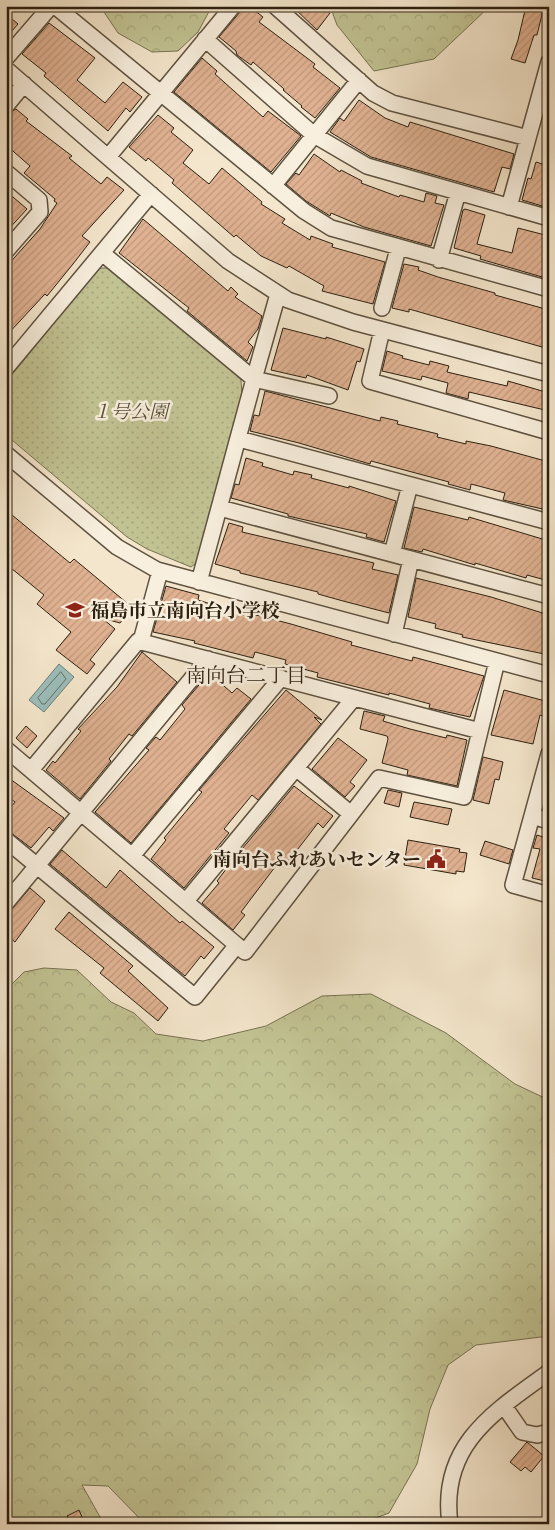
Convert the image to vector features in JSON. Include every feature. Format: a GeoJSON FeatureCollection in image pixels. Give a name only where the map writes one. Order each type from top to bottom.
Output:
{"type":"FeatureCollection","features":[{"type":"Feature","properties":{"kind":"street"},"geometry":{"type":"LineString","coordinates":[[6,58],[53,6],[304,211],[331,228],[398,249],[549,290]]}},
{"type":"Feature","properties":{"kind":"street"},"geometry":{"type":"LineString","coordinates":[[108,156],[233,6]]}},
{"type":"Feature","properties":{"kind":"street"},"geometry":{"type":"LineString","coordinates":[[275,6],[373,93],[392,103],[528,138]]}},
{"type":"Feature","properties":{"kind":"street"},"geometry":{"type":"LineString","coordinates":[[205,39],[314,135],[367,166],[549,218]]}},
{"type":"Feature","properties":{"kind":"street"},"geometry":{"type":"LineString","coordinates":[[509,207],[549,62]]}},
{"type":"Feature","properties":{"kind":"street"},"geometry":{"type":"LineString","coordinates":[[6,69],[228,261],[278,294],[306,307],[382,330],[549,374]]}},
{"type":"Feature","properties":{"kind":"street"},"geometry":{"type":"LineString","coordinates":[[273,186],[359,80]]}},
{"type":"Feature","properties":{"kind":"street"},"geometry":{"type":"LineString","coordinates":[[6,106],[24,84]]}},
{"type":"Feature","properties":{"kind":"street"},"geometry":{"type":"LineString","coordinates":[[6,172],[39,200],[40,212],[6,251]]}},
{"type":"Feature","properties":{"kind":"street"},"geometry":{"type":"LineString","coordinates":[[439,260],[458,192]]}},
{"type":"Feature","properties":{"kind":"street"},"geometry":{"type":"LineString","coordinates":[[9,361],[151,194]]}},
{"type":"Feature","properties":{"kind":"street"},"geometry":{"type":"LineString","coordinates":[[382,308],[398,249]]}},
{"type":"Feature","properties":{"kind":"street"},"geometry":{"type":"LineString","coordinates":[[102,253],[254,380],[329,396]]}},
{"type":"Feature","properties":{"kind":"street"},"geometry":{"type":"LineString","coordinates":[[199,582],[278,294]]}},
{"type":"Feature","properties":{"kind":"street"},"geometry":{"type":"LineString","coordinates":[[382,330],[370,381],[549,432]]}},
{"type":"Feature","properties":{"kind":"street"},"geometry":{"type":"LineString","coordinates":[[239,439],[549,522]]}},
{"type":"Feature","properties":{"kind":"street"},"geometry":{"type":"LineString","coordinates":[[6,454],[117,547],[160,571],[549,675]]}},
{"type":"Feature","properties":{"kind":"street"},"geometry":{"type":"LineString","coordinates":[[392,554],[410,485]]}},
{"type":"Feature","properties":{"kind":"street"},"geometry":{"type":"LineString","coordinates":[[220,508],[549,596]]}},
{"type":"Feature","properties":{"kind":"street"},"geometry":{"type":"LineString","coordinates":[[394,634],[411,559]]}},
{"type":"Feature","properties":{"kind":"street"},"geometry":{"type":"LineString","coordinates":[[141,641],[160,571]]}},
{"type":"Feature","properties":{"kind":"street"},"geometry":{"type":"LineString","coordinates":[[31,770],[138,641],[480,731]]}},
{"type":"Feature","properties":{"kind":"street"},"geometry":{"type":"LineString","coordinates":[[6,903],[208,659]]}},
{"type":"Feature","properties":{"kind":"street"},"geometry":{"type":"LineString","coordinates":[[6,749],[245,952],[379,778],[464,798],[497,661]]}},
{"type":"Feature","properties":{"kind":"street"},"geometry":{"type":"LineString","coordinates":[[132,856],[281,678]]}},
{"type":"Feature","properties":{"kind":"street"},"geometry":{"type":"LineString","coordinates":[[186,901],[354,698]]}},
{"type":"Feature","properties":{"kind":"street"},"geometry":{"type":"LineString","coordinates":[[549,754],[513,885],[549,895]]}},
{"type":"Feature","properties":{"kind":"street"},"geometry":{"type":"LineString","coordinates":[[296,768],[351,814]]}},
{"type":"Feature","properties":{"kind":"street"},"geometry":{"type":"LineString","coordinates":[[532,816],[549,821]]}},
{"type":"Feature","properties":{"kind":"street"},"geometry":{"type":"LineString","coordinates":[[6,840],[195,997],[237,945]]}},
{"type":"Feature","properties":{"kind":"street"},"geometry":{"type":"LineString","coordinates":[[450,1524],[450,1491],[461,1453],[476,1430],[549,1372]]}},
{"type":"Feature","properties":{"kind":"street"},"geometry":{"type":"LineString","coordinates":[[504,1406],[522,1432],[538,1435],[549,1432]]}},
{"type":"Feature","properties":{"kind":"green space"},"geometry":{"type":"Polygon","coordinates":[[[100,6],[212,6],[198,32],[178,51],[152,52],[118,33],[100,6]]]}},
{"type":"Feature","properties":{"kind":"green space"},"geometry":{"type":"Polygon","coordinates":[[[330,6],[490,6],[434,59],[374,71],[337,25],[330,6]]]}},
{"type":"Feature","properties":{"kind":"green space","name":"１号公園"},"geometry":{"type":"Polygon","coordinates":[[[99,268],[113,268],[232,368],[241,380],[242,395],[199,561],[191,567],[147,549],[127,537],[6,435],[6,382],[99,268]]]}},
{"type":"Feature","properties":{"kind":"green space"},"geometry":{"type":"Polygon","coordinates":[[[44,968],[77,970],[111,1002],[134,1013],[156,1034],[203,1041],[266,1026],[322,996],[371,994],[446,1033],[515,1084],[549,1100],[549,1336],[476,1345],[448,1365],[430,1409],[417,1464],[389,1513],[359,1524],[145,1524],[108,1486],[82,1485],[104,1524],[6,1524],[6,990],[24,972],[44,968]]]}},
{"type":"Feature","properties":{"kind":"water"},"geometry":{"type":"Polygon","coordinates":[[[59,664],[74,677],[44,712],[29,700],[59,664]]]}},
{"type":"Feature","properties":{"kind":"building"},"geometry":{"type":"Polygon","coordinates":[[[242,6],[249,6],[263,17],[259,22],[315,64],[313,67],[340,88],[315,118],[253,62],[251,65],[237,55],[236,51],[219,37],[240,12],[242,6]]]}},
{"type":"Feature","properties":{"kind":"building"},"geometry":{"type":"Polygon","coordinates":[[[292,6],[321,6],[330,13],[317,30],[292,6]]]}},
{"type":"Feature","properties":{"kind":"building"},"geometry":{"type":"Polygon","coordinates":[[[526,6],[544,6],[537,35],[534,35],[525,63],[511,59],[518,40],[526,6]]]}},
{"type":"Feature","properties":{"kind":"building"},"geometry":{"type":"Polygon","coordinates":[[[6,14],[18,24],[6,38],[6,14]]]}},
{"type":"Feature","properties":{"kind":"building"},"geometry":{"type":"Polygon","coordinates":[[[49,23],[95,58],[77,80],[105,103],[123,82],[142,97],[130,112],[126,108],[108,131],[44,76],[46,73],[22,54],[49,23]]]}},
{"type":"Feature","properties":{"kind":"building"},"geometry":{"type":"Polygon","coordinates":[[[202,58],[217,71],[215,74],[263,117],[268,111],[301,136],[271,172],[174,92],[202,58]]]}},
{"type":"Feature","properties":{"kind":"building"},"geometry":{"type":"Polygon","coordinates":[[[359,100],[385,118],[408,127],[410,122],[514,154],[510,169],[502,167],[494,192],[371,157],[330,132],[340,118],[344,121],[359,100]]]}},
{"type":"Feature","properties":{"kind":"building"},"geometry":{"type":"Polygon","coordinates":[[[16,109],[28,119],[26,121],[72,156],[69,158],[101,184],[107,177],[124,190],[82,236],[90,242],[73,264],[47,296],[45,294],[6,336],[6,267],[40,229],[57,203],[54,201],[55,199],[24,173],[30,166],[6,145],[6,115],[16,109]]]}},
{"type":"Feature","properties":{"kind":"building"},"geometry":{"type":"Polygon","coordinates":[[[158,115],[174,128],[171,132],[193,150],[183,163],[209,184],[222,168],[262,202],[261,204],[285,219],[282,223],[310,240],[311,236],[333,244],[332,247],[385,262],[373,304],[322,291],[324,286],[289,266],[287,268],[261,256],[236,235],[234,237],[172,183],[174,180],[148,158],[146,161],[129,147],[158,115]]]}},
{"type":"Feature","properties":{"kind":"building"},"geometry":{"type":"Polygon","coordinates":[[[314,154],[340,172],[341,170],[362,181],[361,183],[399,197],[400,195],[424,202],[426,193],[437,196],[435,203],[444,205],[431,246],[364,227],[331,213],[330,216],[306,201],[286,184],[296,173],[299,175],[314,154]]]}},
{"type":"Feature","properties":{"kind":"building"},"geometry":{"type":"Polygon","coordinates":[[[536,162],[549,166],[549,208],[522,200],[528,178],[531,179],[536,162]]]}},
{"type":"Feature","properties":{"kind":"building"},"geometry":{"type":"Polygon","coordinates":[[[6,191],[27,209],[6,232],[6,191]]]}},
{"type":"Feature","properties":{"kind":"building"},"geometry":{"type":"Polygon","coordinates":[[[463,210],[485,215],[477,244],[512,253],[518,228],[549,236],[549,279],[480,259],[481,256],[454,248],[463,210]]]}},
{"type":"Feature","properties":{"kind":"building"},"geometry":{"type":"Polygon","coordinates":[[[143,219],[228,291],[231,287],[238,294],[235,297],[262,316],[258,329],[248,342],[253,347],[247,361],[187,311],[189,308],[119,253],[143,219]]]}},
{"type":"Feature","properties":{"kind":"building"},"geometry":{"type":"Polygon","coordinates":[[[404,264],[419,267],[418,270],[438,277],[549,310],[543,333],[549,335],[549,349],[409,309],[409,312],[392,308],[404,264]]]}},
{"type":"Feature","properties":{"kind":"building"},"geometry":{"type":"Polygon","coordinates":[[[283,328],[326,339],[326,337],[364,349],[360,362],[357,361],[348,390],[307,375],[306,378],[271,370],[283,328]]]}},
{"type":"Feature","properties":{"kind":"building"},"geometry":{"type":"Polygon","coordinates":[[[387,351],[403,356],[402,358],[429,365],[430,361],[449,366],[447,372],[507,386],[508,381],[549,393],[549,411],[469,392],[468,399],[446,393],[448,383],[422,376],[421,380],[382,371],[387,351]]]}},
{"type":"Feature","properties":{"kind":"building"},"geometry":{"type":"Polygon","coordinates":[[[265,391],[380,421],[381,417],[398,421],[397,424],[438,434],[437,437],[466,444],[466,441],[491,446],[549,462],[547,510],[503,500],[505,493],[471,484],[470,490],[448,484],[449,482],[371,461],[370,464],[250,431],[254,415],[259,416],[265,391]]]}},
{"type":"Feature","properties":{"kind":"building"},"geometry":{"type":"Polygon","coordinates":[[[246,458],[263,463],[262,466],[293,475],[294,471],[312,475],[311,478],[349,488],[349,486],[396,501],[384,542],[366,537],[367,534],[288,516],[288,514],[231,498],[235,484],[239,485],[246,458]]]}},
{"type":"Feature","properties":{"kind":"building"},"geometry":{"type":"Polygon","coordinates":[[[414,507],[468,520],[469,517],[549,541],[549,581],[527,575],[526,578],[423,549],[422,552],[404,548],[414,507]]]}},
{"type":"Feature","properties":{"kind":"building"},"geometry":{"type":"Polygon","coordinates":[[[6,510],[70,563],[74,559],[133,608],[120,623],[102,618],[115,629],[90,660],[95,664],[87,674],[56,650],[71,632],[37,604],[44,595],[6,564],[6,510]]]}},
{"type":"Feature","properties":{"kind":"building"},"geometry":{"type":"Polygon","coordinates":[[[229,523],[243,527],[242,532],[374,563],[372,569],[398,575],[389,613],[318,594],[318,592],[240,573],[240,571],[215,564],[229,523]]]}},
{"type":"Feature","properties":{"kind":"building"},"geometry":{"type":"Polygon","coordinates":[[[416,578],[491,597],[549,615],[549,655],[462,637],[463,635],[435,628],[436,624],[408,617],[416,578]]]}},
{"type":"Feature","properties":{"kind":"building"},"geometry":{"type":"Polygon","coordinates":[[[166,586],[199,595],[198,600],[251,617],[252,614],[352,642],[351,645],[412,661],[413,657],[484,676],[470,717],[429,708],[430,704],[389,693],[389,695],[317,677],[318,673],[285,664],[286,660],[255,652],[253,658],[194,643],[195,641],[153,632],[166,586]]]}},
{"type":"Feature","properties":{"kind":"building"},"geometry":{"type":"Polygon","coordinates":[[[142,652],[177,682],[132,736],[129,734],[109,759],[111,761],[80,799],[46,770],[53,761],[55,763],[81,731],[78,729],[117,687],[142,652]]]}},
{"type":"Feature","properties":{"kind":"building"},"geometry":{"type":"Polygon","coordinates":[[[209,673],[232,693],[237,688],[251,699],[131,843],[95,812],[149,750],[146,748],[156,737],[160,740],[185,709],[182,705],[209,673]]]}},
{"type":"Feature","properties":{"kind":"building"},"geometry":{"type":"Polygon","coordinates":[[[286,690],[322,720],[314,717],[321,724],[258,800],[252,795],[224,829],[229,833],[184,888],[151,859],[166,840],[164,838],[202,792],[199,790],[286,690]]]}},
{"type":"Feature","properties":{"kind":"building"},"geometry":{"type":"Polygon","coordinates":[[[504,690],[549,702],[549,718],[540,715],[533,744],[491,735],[504,690]]]}},
{"type":"Feature","properties":{"kind":"building"},"geometry":{"type":"Polygon","coordinates":[[[364,711],[385,716],[383,721],[410,729],[446,738],[447,735],[467,740],[457,786],[407,775],[408,770],[382,763],[388,739],[387,736],[360,729],[364,711]]]}},
{"type":"Feature","properties":{"kind":"building"},"geometry":{"type":"Polygon","coordinates":[[[26,726],[37,736],[27,748],[16,738],[26,726]]]}},
{"type":"Feature","properties":{"kind":"building"},"geometry":{"type":"Polygon","coordinates":[[[338,738],[367,760],[350,782],[355,786],[345,797],[312,769],[338,738]]]}},
{"type":"Feature","properties":{"kind":"building"},"geometry":{"type":"Polygon","coordinates":[[[483,757],[503,762],[499,780],[495,779],[489,804],[473,800],[483,757]]]}},
{"type":"Feature","properties":{"kind":"building"},"geometry":{"type":"Polygon","coordinates":[[[6,776],[64,818],[53,831],[49,827],[31,848],[6,829],[6,813],[15,802],[6,795],[6,776]]]}},
{"type":"Feature","properties":{"kind":"building"},"geometry":{"type":"Polygon","coordinates":[[[294,786],[333,816],[323,828],[318,823],[284,867],[278,863],[241,912],[245,915],[233,930],[202,903],[219,883],[217,881],[233,860],[294,786]]]}},
{"type":"Feature","properties":{"kind":"building"},"geometry":{"type":"Polygon","coordinates":[[[388,790],[402,793],[399,807],[384,803],[388,790]]]}},
{"type":"Feature","properties":{"kind":"building"},"geometry":{"type":"Polygon","coordinates":[[[414,802],[452,809],[448,825],[410,817],[414,802]]]}},
{"type":"Feature","properties":{"kind":"building"},"geometry":{"type":"Polygon","coordinates":[[[545,830],[549,830],[549,882],[532,878],[540,849],[533,848],[537,835],[543,837],[545,830]]]}},
{"type":"Feature","properties":{"kind":"building","name":"南向台ふれあいセンター"},"geometry":{"type":"Polygon","coordinates":[[[408,840],[460,849],[459,852],[467,853],[464,872],[456,871],[456,874],[404,865],[408,840]]]}},
{"type":"Feature","properties":{"kind":"building"},"geometry":{"type":"Polygon","coordinates":[[[485,841],[513,850],[509,864],[480,855],[485,841]]]}},
{"type":"Feature","properties":{"kind":"building"},"geometry":{"type":"Polygon","coordinates":[[[62,850],[106,888],[120,870],[180,923],[182,921],[214,947],[204,959],[201,956],[185,976],[50,864],[62,850]]]}},
{"type":"Feature","properties":{"kind":"building"},"geometry":{"type":"Polygon","coordinates":[[[30,888],[45,901],[15,942],[6,935],[6,916],[30,888]]]}},
{"type":"Feature","properties":{"kind":"building"},"geometry":{"type":"Polygon","coordinates":[[[69,912],[133,966],[128,971],[168,1008],[158,1021],[100,973],[104,968],[55,929],[69,912]]]}},
{"type":"Feature","properties":{"kind":"building"},"geometry":{"type":"Polygon","coordinates":[[[527,1442],[544,1456],[531,1472],[525,1467],[521,1471],[510,1462],[527,1442]]]}},
{"type":"Feature","properties":{"kind":"building"},"geometry":{"type":"Polygon","coordinates":[[[79,1510],[85,1524],[71,1524],[67,1516],[79,1510]]]}},
{"type":"Feature","properties":{"kind":"place","name":"福島市立南向台小学校"},"geometry":{"type":"Point","coordinates":[75,610]}},
{"type":"Feature","properties":{"kind":"place","name":"南向台ふれあいセンター"},"geometry":{"type":"Point","coordinates":[436,859]}},
{"type":"Feature","properties":{"kind":"district","name":"南向台二丁目"},"geometry":{"type":"Point","coordinates":[246,674]}}]}
